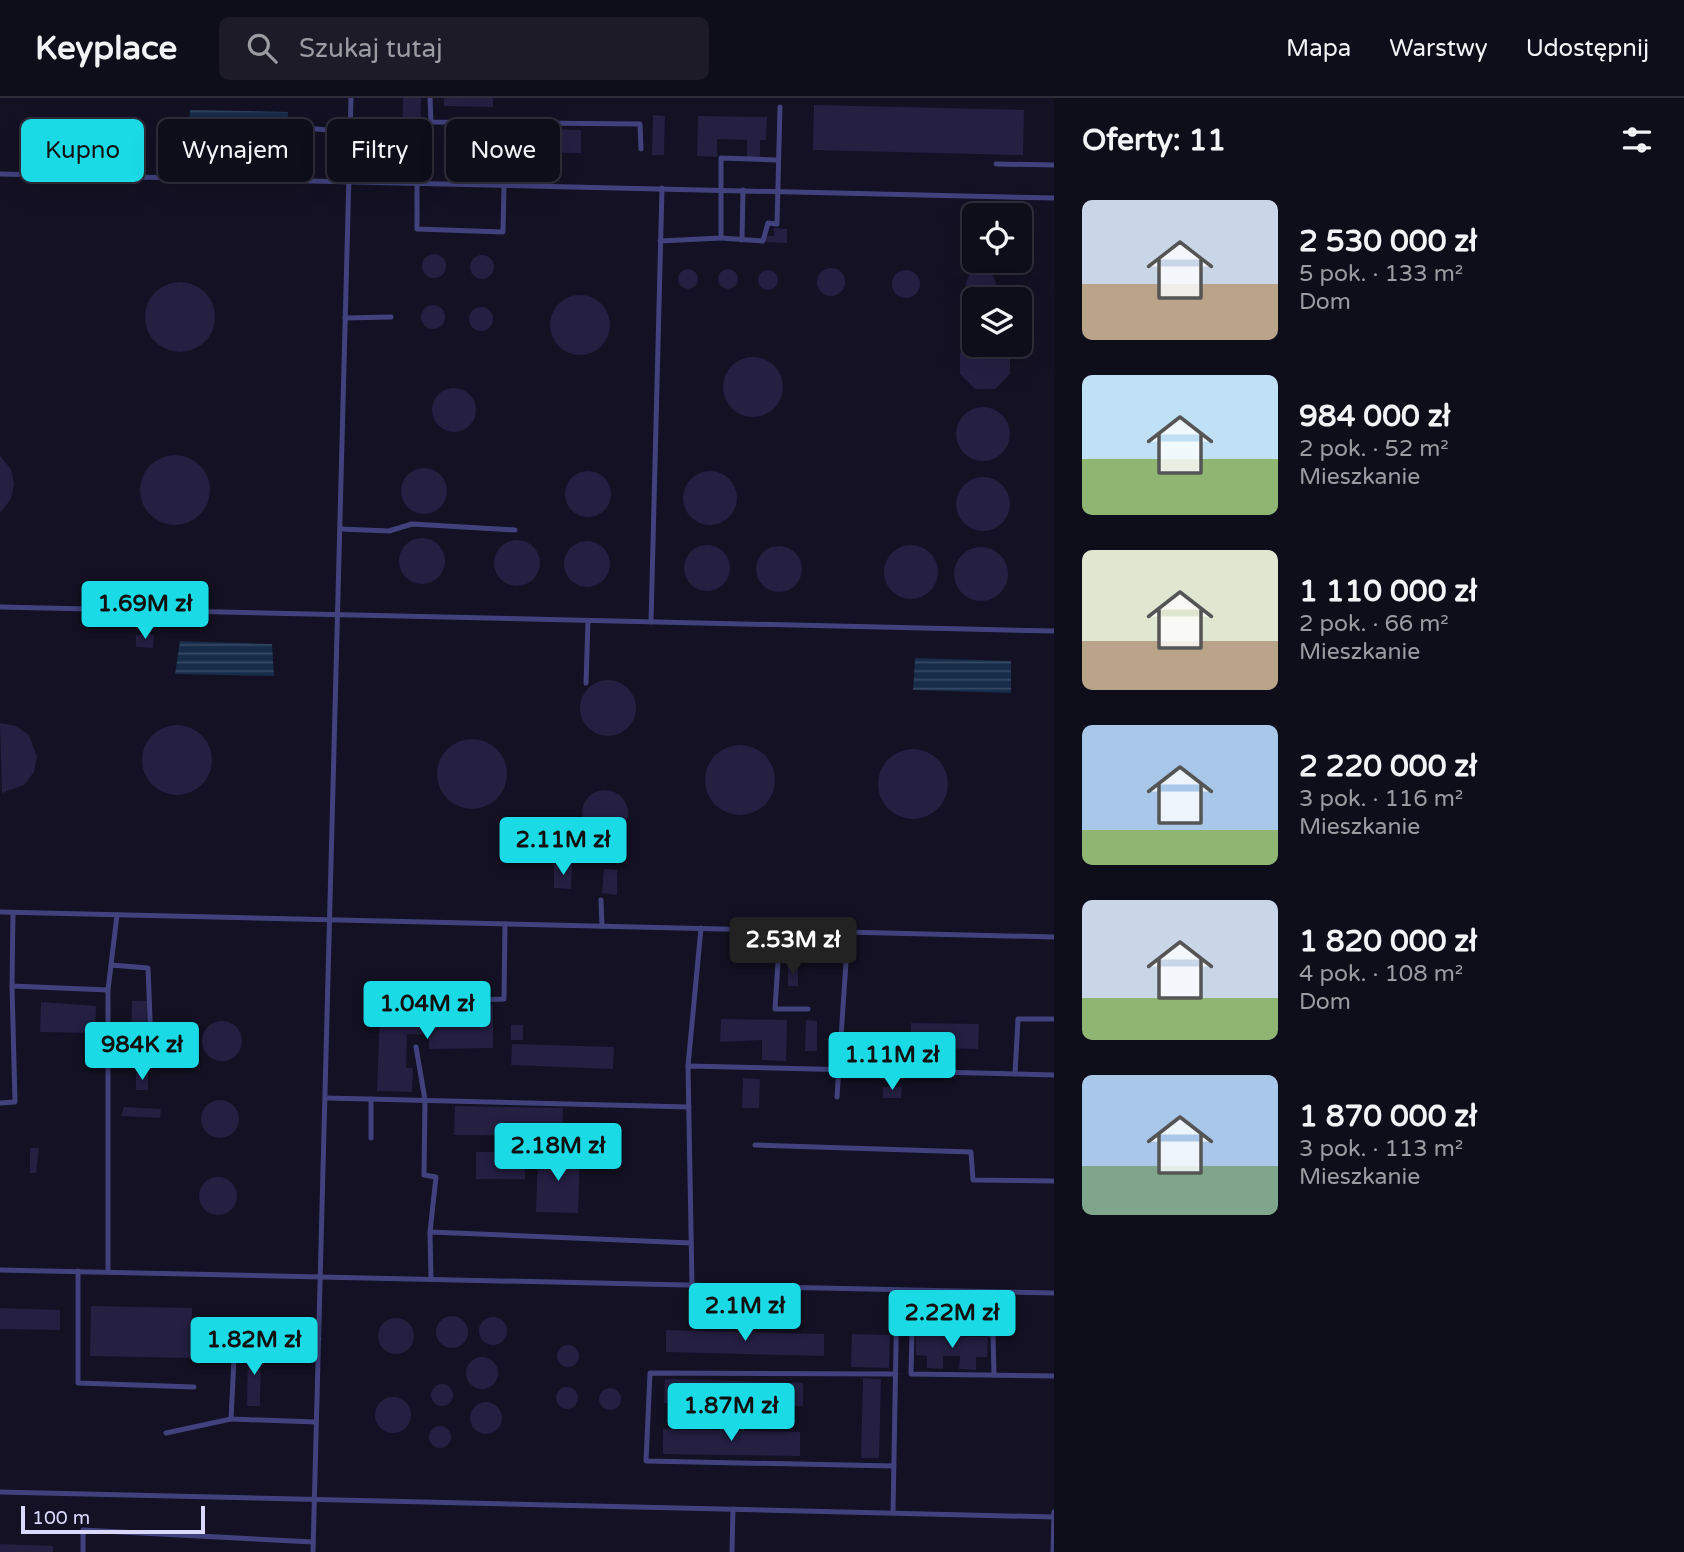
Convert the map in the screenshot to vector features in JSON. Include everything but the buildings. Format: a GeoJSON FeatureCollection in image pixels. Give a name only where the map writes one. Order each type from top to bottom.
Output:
{"type":"FeatureCollection","features":[{"type":"Feature","properties":{"kind":"lane"},"geometry":{"type":"LineString","coordinates":[[350,119],[351,98]]}},
{"type":"Feature","properties":{"kind":"lane"},"geometry":{"type":"LineString","coordinates":[[430,98],[431,122],[640,124],[641,149]]}},
{"type":"Feature","properties":{"kind":"lane"},"geometry":{"type":"LineString","coordinates":[[660,241],[721,238],[763,241],[768,223],[777,224],[780,107]]}},
{"type":"Feature","properties":{"kind":"lane"},"geometry":{"type":"LineString","coordinates":[[721,238],[721,158],[778,160]]}},
{"type":"Feature","properties":{"kind":"lane"},"geometry":{"type":"LineString","coordinates":[[996,164],[1054,165]]}},
{"type":"Feature","properties":{"kind":"lane"},"geometry":{"type":"LineString","coordinates":[[0,174],[327,182]]}},
{"type":"Feature","properties":{"kind":"lane"},"geometry":{"type":"LineString","coordinates":[[313,1552],[348,182],[1054,198]]}},
{"type":"Feature","properties":{"kind":"lane"},"geometry":{"type":"LineString","coordinates":[[417,183],[417,229],[503,232],[504,185]]}},
{"type":"Feature","properties":{"kind":"lane"},"geometry":{"type":"LineString","coordinates":[[651,622],[662,188]]}},
{"type":"Feature","properties":{"kind":"lane"},"geometry":{"type":"LineString","coordinates":[[743,190],[743,240]]}},
{"type":"Feature","properties":{"kind":"lane"},"geometry":{"type":"LineString","coordinates":[[345,318],[391,317]]}},
{"type":"Feature","properties":{"kind":"lane"},"geometry":{"type":"LineString","coordinates":[[340,529],[389,531],[412,524],[515,530]]}},
{"type":"Feature","properties":{"kind":"lane"},"geometry":{"type":"LineString","coordinates":[[0,607],[1054,631]]}},
{"type":"Feature","properties":{"kind":"lane"},"geometry":{"type":"LineString","coordinates":[[586,683],[588,621]]}},
{"type":"Feature","properties":{"kind":"lane"},"geometry":{"type":"LineString","coordinates":[[601,900],[602,926]]}},
{"type":"Feature","properties":{"kind":"lane"},"geometry":{"type":"LineString","coordinates":[[0,912],[1054,937]]}},
{"type":"Feature","properties":{"kind":"lane"},"geometry":{"type":"LineString","coordinates":[[0,1103],[15,1102],[13,913]]}},
{"type":"Feature","properties":{"kind":"lane"},"geometry":{"type":"LineString","coordinates":[[108,1272],[108,989],[117,915]]}},
{"type":"Feature","properties":{"kind":"lane"},"geometry":{"type":"LineString","coordinates":[[415,1002],[504,999],[505,924]]}},
{"type":"Feature","properties":{"kind":"lane"},"geometry":{"type":"LineString","coordinates":[[692,1285],[688,1066],[701,928]]}},
{"type":"Feature","properties":{"kind":"lane"},"geometry":{"type":"LineString","coordinates":[[780,930],[775,1009],[808,1009]]}},
{"type":"Feature","properties":{"kind":"lane"},"geometry":{"type":"LineString","coordinates":[[837,1097],[848,932]]}},
{"type":"Feature","properties":{"kind":"lane"},"geometry":{"type":"LineString","coordinates":[[111,964],[148,968],[151,1043]]}},
{"type":"Feature","properties":{"kind":"lane"},"geometry":{"type":"LineString","coordinates":[[12,986],[108,989]]}},
{"type":"Feature","properties":{"kind":"lane"},"geometry":{"type":"LineString","coordinates":[[1015,1074],[1018,1019],[1054,1019]]}},
{"type":"Feature","properties":{"kind":"lane"},"geometry":{"type":"LineString","coordinates":[[416,1047],[425,1100],[424,1175],[436,1177],[430,1232],[431,1279]]}},
{"type":"Feature","properties":{"kind":"lane"},"geometry":{"type":"LineString","coordinates":[[688,1066],[1054,1075]]}},
{"type":"Feature","properties":{"kind":"lane"},"geometry":{"type":"LineString","coordinates":[[326,1098],[689,1107]]}},
{"type":"Feature","properties":{"kind":"lane"},"geometry":{"type":"LineString","coordinates":[[371,1099],[372,1138]]}},
{"type":"Feature","properties":{"kind":"lane"},"geometry":{"type":"LineString","coordinates":[[755,1145],[971,1152],[973,1180],[1054,1181]]}},
{"type":"Feature","properties":{"kind":"lane"},"geometry":{"type":"LineString","coordinates":[[430,1232],[691,1243]]}},
{"type":"Feature","properties":{"kind":"lane"},"geometry":{"type":"LineString","coordinates":[[0,1270],[1054,1293]]}},
{"type":"Feature","properties":{"kind":"lane"},"geometry":{"type":"LineString","coordinates":[[78,1271],[78,1382],[194,1387]]}},
{"type":"Feature","properties":{"kind":"lane"},"geometry":{"type":"LineString","coordinates":[[893,1513],[897,1290]]}},
{"type":"Feature","properties":{"kind":"lane"},"geometry":{"type":"LineString","coordinates":[[994,1375],[993,1334],[912,1331],[911,1374],[1054,1376]]}},
{"type":"Feature","properties":{"kind":"lane"},"geometry":{"type":"LineString","coordinates":[[231,1419],[235,1338],[319,1339]]}},
{"type":"Feature","properties":{"kind":"lane"},"geometry":{"type":"LineString","coordinates":[[894,1466],[646,1461],[650,1373],[896,1374]]}},
{"type":"Feature","properties":{"kind":"lane"},"geometry":{"type":"LineString","coordinates":[[166,1433],[231,1419],[316,1422]]}},
{"type":"Feature","properties":{"kind":"lane"},"geometry":{"type":"LineString","coordinates":[[0,1492],[1054,1516],[1053,1552]]}},
{"type":"Feature","properties":{"kind":"lane"},"geometry":{"type":"LineString","coordinates":[[732,1552],[733,1509]]}},
{"type":"Feature","properties":{"kind":"lane"},"geometry":{"type":"LineString","coordinates":[[83,1552],[82,1530],[313,1542]]}},
{"type":"Feature","properties":{"kind":"water"},"geometry":{"type":"Polygon","coordinates":[[[190,110],[288,112],[288,119],[189,119],[190,110]]]}},
{"type":"Feature","properties":{"kind":"water"},"geometry":{"type":"Polygon","coordinates":[[[180,641],[272,644],[274,676],[175,674],[180,641]]]}},
{"type":"Feature","properties":{"kind":"water"},"geometry":{"type":"Polygon","coordinates":[[[915,658],[1011,661],[1011,693],[913,690],[915,658]]]}}]}
